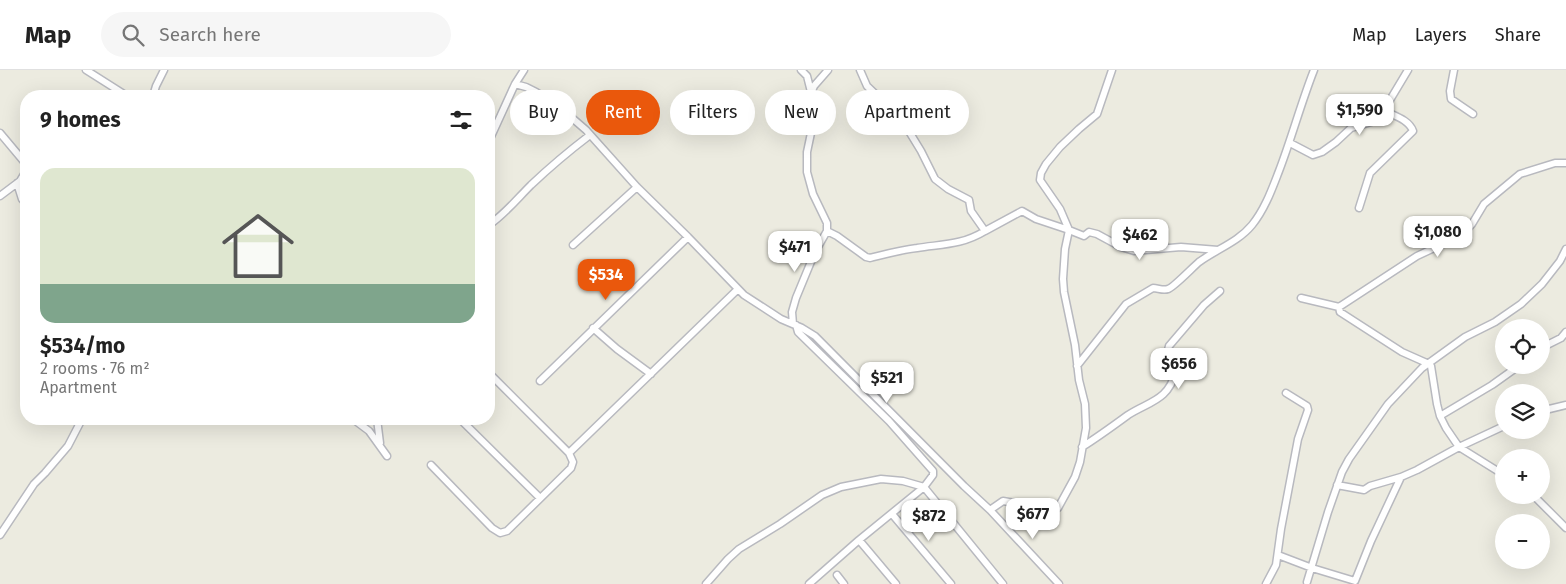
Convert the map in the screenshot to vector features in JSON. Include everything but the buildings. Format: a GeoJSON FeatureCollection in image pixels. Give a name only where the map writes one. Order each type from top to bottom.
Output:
{"type":"FeatureCollection","features":[{"type":"Feature","properties":{"kind":"street"},"geometry":{"type":"LineString","coordinates":[[86,70],[118,90]]}},
{"type":"Feature","properties":{"kind":"street"},"geometry":{"type":"LineString","coordinates":[[155,90],[164,70]]}},
{"type":"Feature","properties":{"kind":"street"},"geometry":{"type":"LineString","coordinates":[[495,128],[515,84],[524,70]]}},
{"type":"Feature","properties":{"kind":"street"},"geometry":{"type":"LineString","coordinates":[[801,70],[807,76],[810,90]]}},
{"type":"Feature","properties":{"kind":"street"},"geometry":{"type":"LineString","coordinates":[[813,90],[828,70]]}},
{"type":"Feature","properties":{"kind":"street"},"geometry":{"type":"LineString","coordinates":[[860,70],[867,86],[889,107],[910,133],[922,151],[935,179],[948,189],[969,200],[971,211],[985,231]]}},
{"type":"Feature","properties":{"kind":"street"},"geometry":{"type":"LineString","coordinates":[[990,510],[1003,501],[1050,509],[1058,508],[1075,478],[1080,462],[1086,428],[1085,404],[1063,279],[1065,249],[1069,230],[1060,209],[1040,180],[1041,173],[1046,164],[1066,140],[1097,114],[1112,70]]}},
{"type":"Feature","properties":{"kind":"street"},"geometry":{"type":"LineString","coordinates":[[1077,366],[1126,304],[1153,288],[1164,290],[1171,288],[1200,262],[1244,233],[1252,225],[1271,192],[1290,143],[1304,94],[1314,70]]}},
{"type":"Feature","properties":{"kind":"street"},"geometry":{"type":"LineString","coordinates":[[1290,143],[1310,155],[1316,155],[1336,142],[1351,128],[1378,120],[1408,70]]}},
{"type":"Feature","properties":{"kind":"street"},"geometry":{"type":"LineString","coordinates":[[1454,70],[1450,91],[1451,99],[1473,114]]}},
{"type":"Feature","properties":{"kind":"street"},"geometry":{"type":"LineString","coordinates":[[515,84],[526,86],[536,92],[564,111],[586,131]]}},
{"type":"Feature","properties":{"kind":"street"},"geometry":{"type":"LineString","coordinates":[[1359,208],[1370,173],[1413,131],[1412,127],[1406,122],[1385,111]]}},
{"type":"Feature","properties":{"kind":"street"},"geometry":{"type":"LineString","coordinates":[[0,133],[20,157]]}},
{"type":"Feature","properties":{"kind":"street"},"geometry":{"type":"LineString","coordinates":[[495,220],[532,184],[571,149],[590,135],[636,187],[738,289],[756,303],[815,336],[990,510],[1059,584]]}},
{"type":"Feature","properties":{"kind":"street"},"geometry":{"type":"LineString","coordinates":[[809,584],[924,487],[933,475],[932,471],[889,421],[798,332],[794,324],[792,312],[796,298],[815,252],[827,231],[827,223],[813,194],[807,172],[807,152],[811,135]]}},
{"type":"Feature","properties":{"kind":"street"},"geometry":{"type":"LineString","coordinates":[[1302,298],[1339,307],[1416,256],[1462,235],[1472,224],[1484,204],[1520,174],[1555,163],[1566,163]]}},
{"type":"Feature","properties":{"kind":"street"},"geometry":{"type":"LineString","coordinates":[[0,196],[20,179]]}},
{"type":"Feature","properties":{"kind":"street"},"geometry":{"type":"LineString","coordinates":[[17,183],[20,193]]}},
{"type":"Feature","properties":{"kind":"street"},"geometry":{"type":"LineString","coordinates":[[573,246],[636,187]]}},
{"type":"Feature","properties":{"kind":"street"},"geometry":{"type":"LineString","coordinates":[[827,231],[870,258],[895,251],[962,242],[974,238],[1022,211],[1036,220],[1084,236],[1089,232],[1097,234],[1121,247],[1134,251],[1181,247],[1220,250]]}},
{"type":"Feature","properties":{"kind":"street"},"geometry":{"type":"LineString","coordinates":[[540,381],[688,237]]}},
{"type":"Feature","properties":{"kind":"street"},"geometry":{"type":"LineString","coordinates":[[1308,582],[1337,485],[1349,459],[1388,404],[1410,379],[1429,364],[1465,337],[1495,322],[1521,304],[1542,284],[1560,261],[1566,249]]}},
{"type":"Feature","properties":{"kind":"street"},"geometry":{"type":"LineString","coordinates":[[569,453],[738,289]]}},
{"type":"Feature","properties":{"kind":"street"},"geometry":{"type":"LineString","coordinates":[[1082,447],[1131,413],[1158,400],[1174,378],[1176,371],[1167,354],[1169,346],[1204,305],[1220,291]]}},
{"type":"Feature","properties":{"kind":"street"},"geometry":{"type":"LineString","coordinates":[[1339,307],[1340,312],[1389,344],[1431,366],[1440,416],[1459,448],[1495,470]]}},
{"type":"Feature","properties":{"kind":"street"},"geometry":{"type":"LineString","coordinates":[[593,328],[617,349],[651,374]]}},
{"type":"Feature","properties":{"kind":"street"},"geometry":{"type":"LineString","coordinates":[[1550,344],[1561,338],[1566,332]]}},
{"type":"Feature","properties":{"kind":"street"},"geometry":{"type":"LineString","coordinates":[[1440,416],[1507,374]]}},
{"type":"Feature","properties":{"kind":"street"},"geometry":{"type":"LineString","coordinates":[[431,465],[492,528],[500,533],[507,531],[571,468],[573,462],[569,453],[495,379]]}},
{"type":"Feature","properties":{"kind":"street"},"geometry":{"type":"LineString","coordinates":[[1266,584],[1276,565],[1298,440],[1308,408],[1286,393]]}},
{"type":"Feature","properties":{"kind":"street"},"geometry":{"type":"LineString","coordinates":[[1550,409],[1566,405]]}},
{"type":"Feature","properties":{"kind":"street"},"geometry":{"type":"LineString","coordinates":[[0,536],[34,484],[68,446],[79,425]]}},
{"type":"Feature","properties":{"kind":"street"},"geometry":{"type":"LineString","coordinates":[[361,425],[380,444],[387,456]]}},
{"type":"Feature","properties":{"kind":"street"},"geometry":{"type":"LineString","coordinates":[[378,425],[380,444]]}},
{"type":"Feature","properties":{"kind":"street"},"geometry":{"type":"LineString","coordinates":[[466,425],[540,498]]}},
{"type":"Feature","properties":{"kind":"street"},"geometry":{"type":"LineString","coordinates":[[1337,485],[1363,491],[1370,486],[1401,477],[1423,467],[1495,430]]}},
{"type":"Feature","properties":{"kind":"street"},"geometry":{"type":"LineString","coordinates":[[1278,555],[1354,582],[1401,477]]}},
{"type":"Feature","properties":{"kind":"street"},"geometry":{"type":"LineString","coordinates":[[706,584],[739,549],[828,492],[841,487],[881,479],[902,481],[924,487],[1003,584]]}},
{"type":"Feature","properties":{"kind":"street"},"geometry":{"type":"LineString","coordinates":[[1542,504],[1566,528]]}},
{"type":"Feature","properties":{"kind":"street"},"geometry":{"type":"LineString","coordinates":[[892,514],[950,584]]}},
{"type":"Feature","properties":{"kind":"street"},"geometry":{"type":"LineString","coordinates":[[859,540],[896,584]]}},
{"type":"Feature","properties":{"kind":"street"},"geometry":{"type":"LineString","coordinates":[[837,575],[844,584]]}}]}
